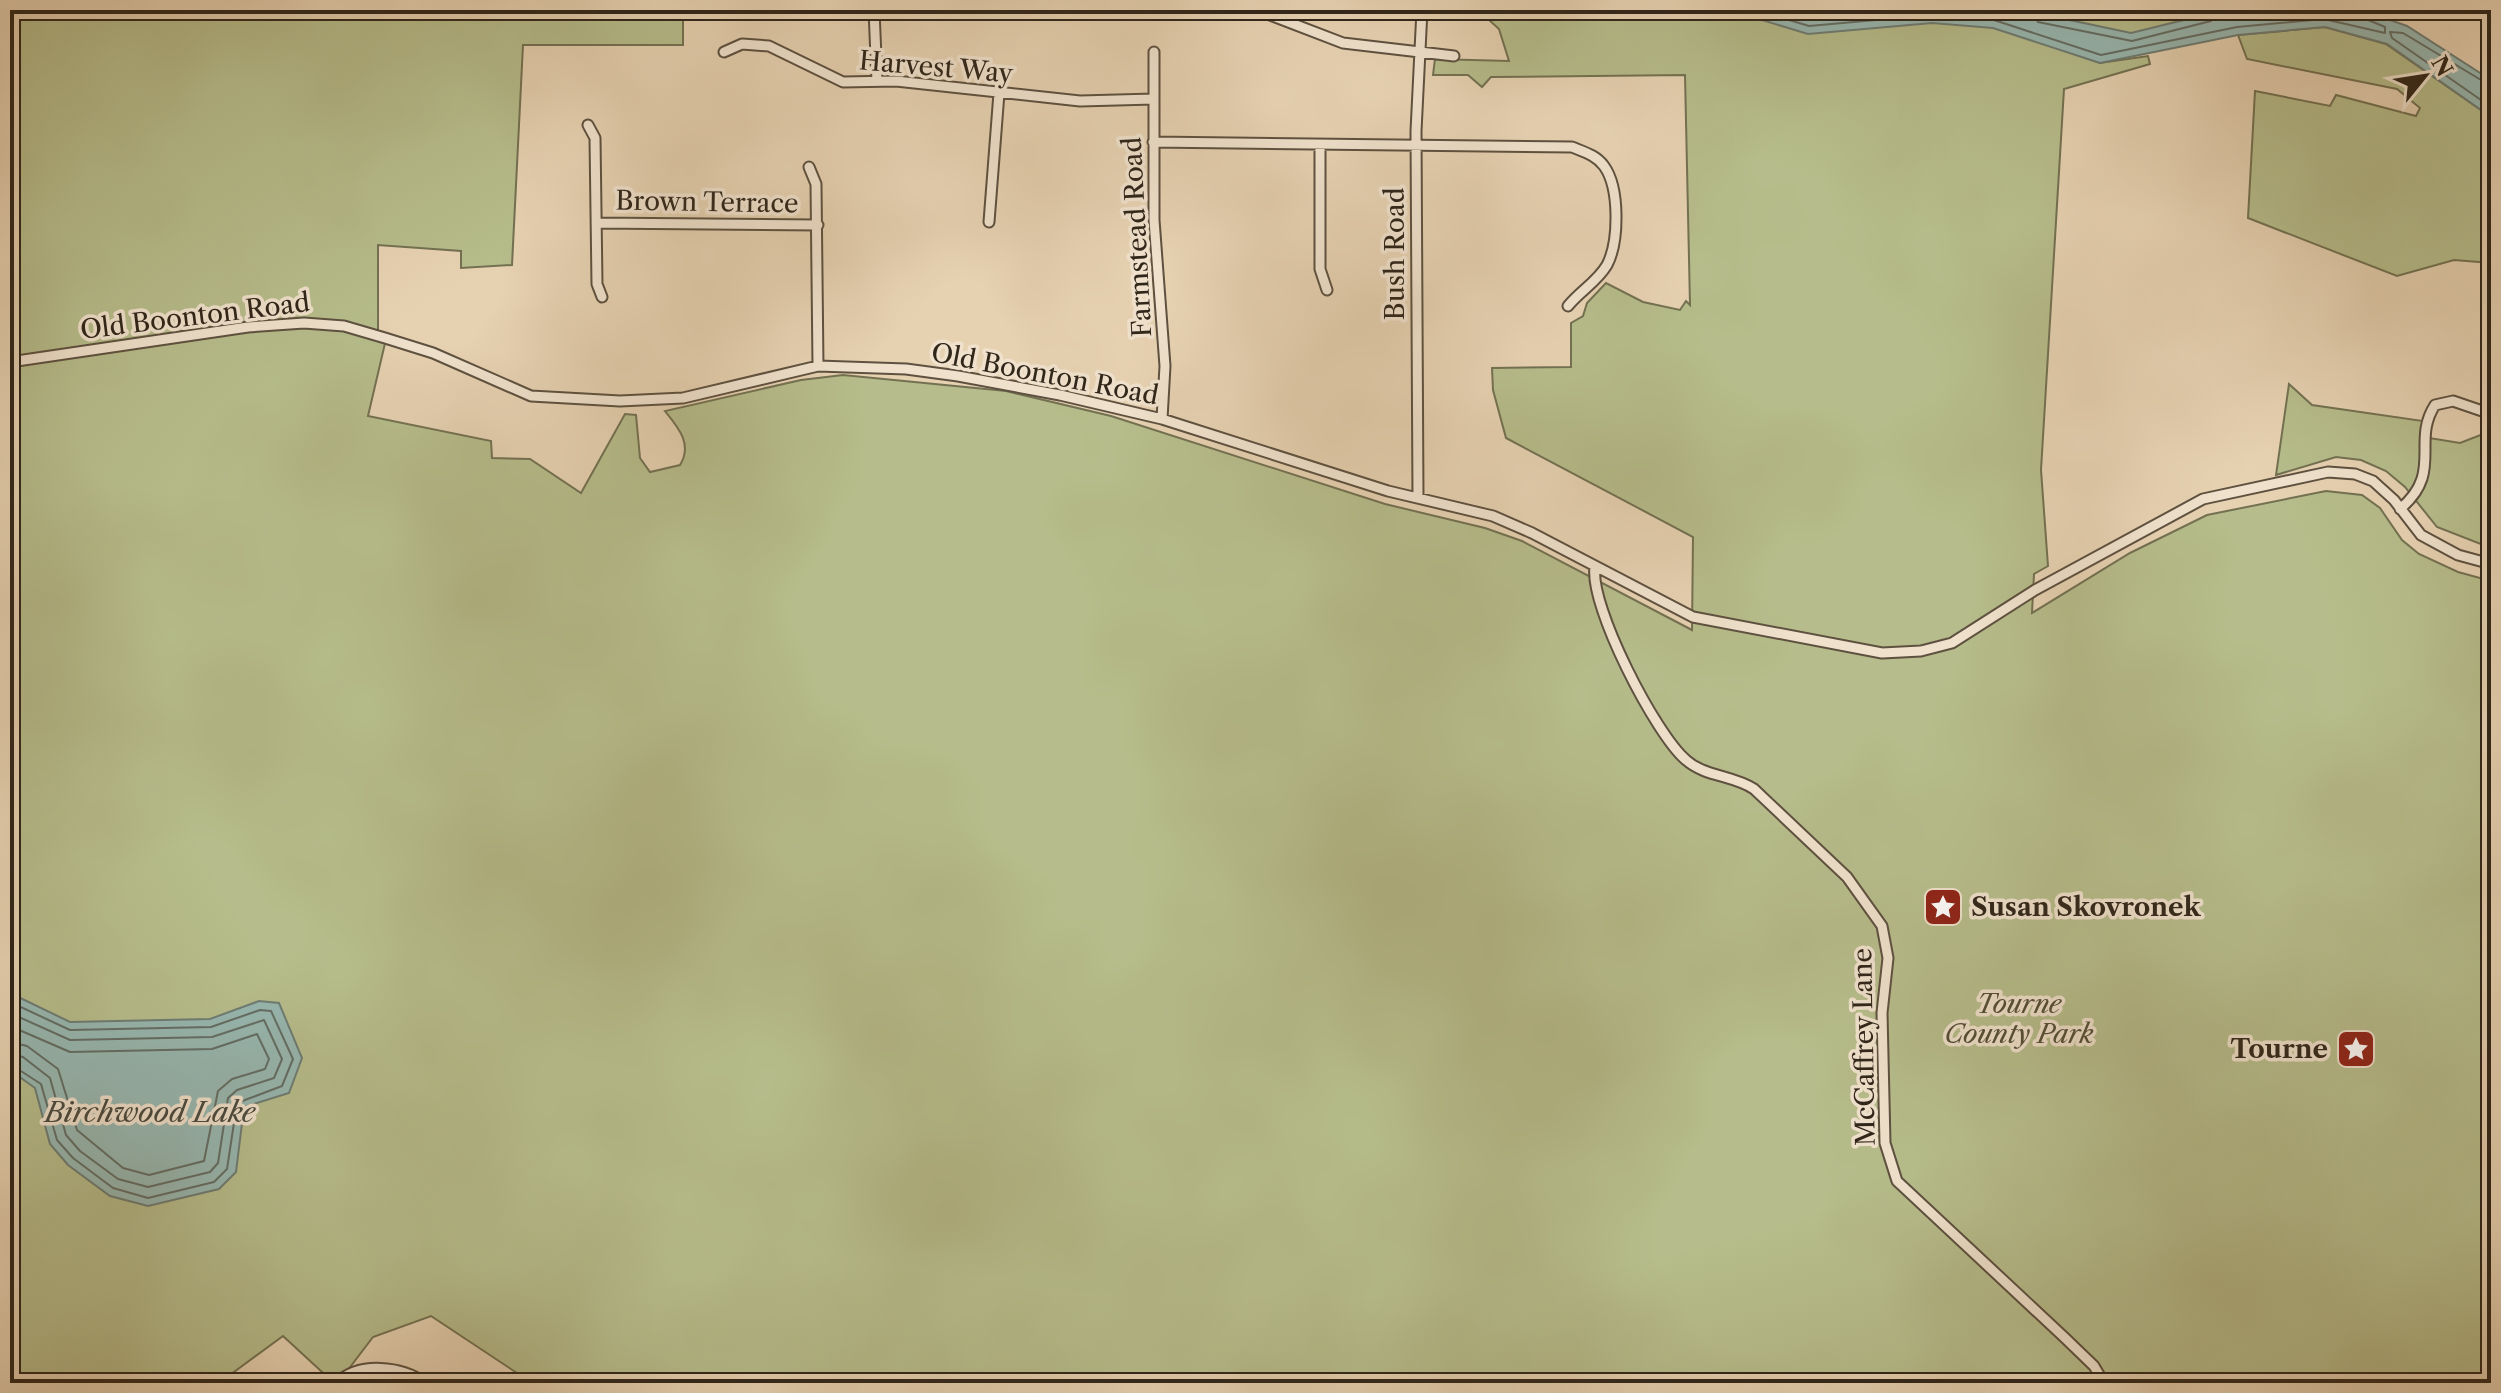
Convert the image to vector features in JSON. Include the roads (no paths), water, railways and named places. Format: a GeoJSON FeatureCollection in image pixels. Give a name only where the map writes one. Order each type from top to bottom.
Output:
{"type":"FeatureCollection","features":[{"type":"Feature","properties":{"kind":"street"},"geometry":{"type":"LineString","coordinates":[[874,10],[877,81]]}},
{"type":"Feature","properties":{"kind":"street"},"geometry":{"type":"LineString","coordinates":[[1257,10],[1343,43],[1454,56]]}},
{"type":"Feature","properties":{"kind":"street","name":"Bush Road"},"geometry":{"type":"LineString","coordinates":[[1418,498],[1416,146],[1422,10]]}},
{"type":"Feature","properties":{"kind":"street","name":"Harvest Way"},"geometry":{"type":"LineString","coordinates":[[724,52],[742,44],[769,46],[843,82],[877,81],[1080,101],[1154,99]]}},
{"type":"Feature","properties":{"kind":"street","name":"Farmstead Road"},"geometry":{"type":"LineString","coordinates":[[1154,52],[1155,243],[1165,366],[1162,419]]}},
{"type":"Feature","properties":{"kind":"street"},"geometry":{"type":"LineString","coordinates":[[989,222],[999,93]]}},
{"type":"Feature","properties":{"kind":"street"},"geometry":{"type":"LineString","coordinates":[[588,125],[595,138],[597,284],[602,297]]}},
{"type":"Feature","properties":{"kind":"street"},"geometry":{"type":"LineString","coordinates":[[1153,142],[1320,147],[1572,147],[1594,156],[1604,167],[1614,193],[1613,250],[1600,275],[1568,306]]}},
{"type":"Feature","properties":{"kind":"street"},"geometry":{"type":"LineString","coordinates":[[1320,147],[1320,269],[1327,290]]}},
{"type":"Feature","properties":{"kind":"street"},"geometry":{"type":"LineString","coordinates":[[809,167],[816,184],[818,225],[818,366]]}},
{"type":"Feature","properties":{"kind":"street","name":"Brown Terrace"},"geometry":{"type":"LineString","coordinates":[[596,223],[818,225]]}},
{"type":"Feature","properties":{"kind":"street","name":"Old Boonton Road"},"geometry":{"type":"LineString","coordinates":[[10,362],[248,327],[304,323],[344,326],[399,342],[531,396],[620,401],[683,398],[818,366],[906,369],[958,376],[1060,395],[1162,419],[1510,523],[1693,617],[1882,653],[1921,651],[1952,643],[2033,591],[2179,509],[2241,488],[2328,472],[2355,474],[2382,487],[2412,527],[2433,542],[2458,555],[2491,564]]}},
{"type":"Feature","properties":{"kind":"street"},"geometry":{"type":"LineString","coordinates":[[2400,509],[2418,495],[2424,482],[2428,420],[2435,405],[2453,401],[2491,414]]}},
{"type":"Feature","properties":{"kind":"street","name":"McCaffrey Lane"},"geometry":{"type":"LineString","coordinates":[[1595,567],[1598,598],[1619,653],[1678,753],[1701,770],[1754,789],[1847,877],[1882,926],[1888,958],[1882,1013],[1885,1143],[1897,1181],[2074,1346],[2094,1366],[2104,1383]]}},
{"type":"Feature","properties":{"kind":"street"},"geometry":{"type":"LineString","coordinates":[[1598,598],[1609,575]]}},
{"type":"Feature","properties":{"kind":"street"},"geometry":{"type":"LineString","coordinates":[[337,1383],[351,1373],[371,1367],[418,1378],[425,1383]]}},
{"type":"Feature","properties":{"kind":"water"},"geometry":{"type":"Polygon","coordinates":[[[1729,10],[2022,10],[2131,33],[2225,10],[2362,10],[2407,26],[2491,80],[2491,117],[2387,44],[2325,27],[2238,35],[2100,63],[1993,28],[1932,23],[1808,34],[1729,10]]]}},
{"type":"Feature","properties":{"kind":"water","name":"Birchwood Lake"},"geometry":{"type":"Polygon","coordinates":[[[10,993],[70,1022],[210,1019],[259,1001],[279,1003],[302,1058],[289,1093],[244,1107],[236,1172],[219,1189],[148,1206],[110,1196],[68,1165],[50,1144],[35,1088],[10,1070],[10,993]]]}},
{"type":"Feature","properties":{"kind":"place","name":"Susan Skovronek"},"geometry":{"type":"Point","coordinates":[1943,907]}},
{"type":"Feature","properties":{"kind":"place","name":"Tourne"},"geometry":{"type":"Point","coordinates":[2356,1049]}},
{"type":"Feature","properties":{"kind":"park label","name":"Tourne County Park"},"geometry":{"type":"Point","coordinates":[2019,1019]}}]}
